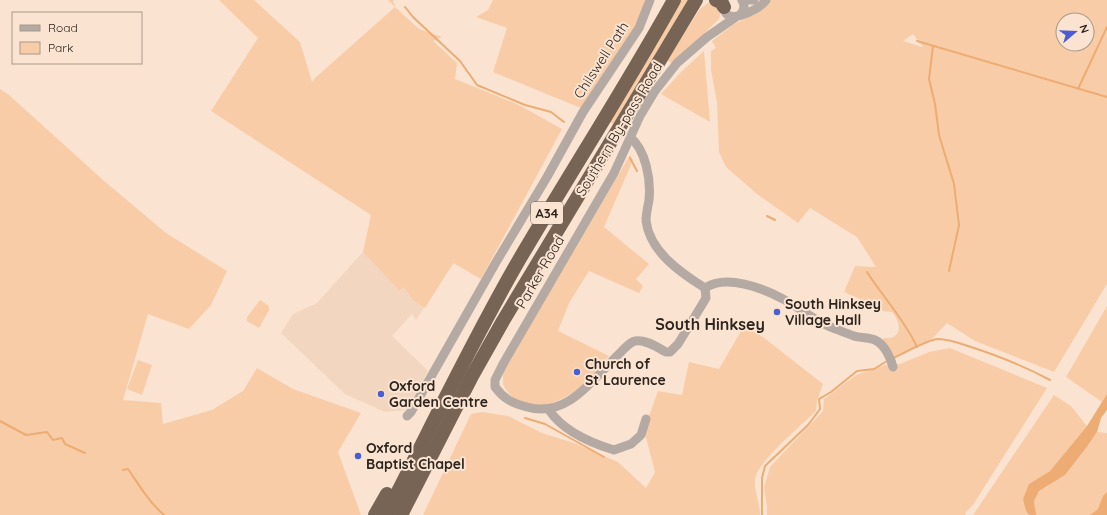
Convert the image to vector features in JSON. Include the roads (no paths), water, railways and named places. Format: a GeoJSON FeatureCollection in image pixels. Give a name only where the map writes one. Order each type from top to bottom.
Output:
{"type":"FeatureCollection","features":[{"type":"Feature","properties":{"kind":"highway","name":"Southern By-pass Road"},"geometry":{"type":"LineString","coordinates":[[425,467],[472,376],[499,328],[696,0]]}},
{"type":"Feature","properties":{"kind":"highway"},"geometry":{"type":"LineString","coordinates":[[669,45],[689,22],[702,3],[707,0]]}},
{"type":"Feature","properties":{"kind":"highway","name":"Southern By-pass Road"},"geometry":{"type":"LineString","coordinates":[[428,430],[519,260],[673,1]]}},
{"type":"Feature","properties":{"kind":"highway"},"geometry":{"type":"LineString","coordinates":[[375,515],[406,463],[428,430]]}},
{"type":"Feature","properties":{"kind":"highway","name":"A34"},"geometry":{"type":"LineString","coordinates":[[386,515],[428,430]]}},
{"type":"Feature","properties":{"kind":"highway"},"geometry":{"type":"LineString","coordinates":[[405,515],[425,467]]}},
{"type":"Feature","properties":{"kind":"highway","name":"A34"},"geometry":{"type":"LineString","coordinates":[[401,515],[425,467]]}},
{"type":"Feature","properties":{"kind":"street","name":"Chilswell Path"},"geometry":{"type":"LineString","coordinates":[[406,416],[411,412],[583,112],[639,28],[650,0]]}},
{"type":"Feature","properties":{"kind":"street"},"geometry":{"type":"LineString","coordinates":[[723,5],[730,16],[738,16],[744,9],[742,0],[754,0]]}},
{"type":"Feature","properties":{"kind":"street","name":"Parker Road"},"geometry":{"type":"LineString","coordinates":[[549,410],[535,410],[516,404],[504,398],[495,387],[495,380],[503,364],[614,173],[644,110],[664,78],[677,63],[707,37],[738,16],[763,5],[766,0]]}},
{"type":"Feature","properties":{"kind":"street","name":"Parker Road"},"geometry":{"type":"LineString","coordinates":[[707,37],[721,21],[723,5]]}},
{"type":"Feature","properties":{"kind":"street"},"geometry":{"type":"LineString","coordinates":[[630,137],[634,141],[646,163],[649,198],[646,221],[652,237],[660,253],[687,277],[705,288]]}},
{"type":"Feature","properties":{"kind":"street"},"geometry":{"type":"LineString","coordinates":[[705,288],[713,283],[726,282],[750,286],[765,291],[784,299],[826,325],[854,336],[875,340],[884,348],[891,362]]}},
{"type":"Feature","properties":{"kind":"street"},"geometry":{"type":"LineString","coordinates":[[645,422],[641,435],[631,444],[614,450],[588,440],[564,426],[549,410],[565,404],[579,394],[631,342],[637,340],[649,343],[666,352],[670,352],[678,344],[706,298],[705,288]]}},
{"type":"Feature","properties":{"kind":"waterway"},"geometry":{"type":"LineString","coordinates":[[405,7],[413,17],[460,61],[477,85],[525,105],[551,112],[564,122]]}},
{"type":"Feature","properties":{"kind":"waterway"},"geometry":{"type":"LineString","coordinates":[[1078,89],[1107,27]]}},
{"type":"Feature","properties":{"kind":"waterway"},"geometry":{"type":"LineString","coordinates":[[917,41],[1107,97]]}},
{"type":"Feature","properties":{"kind":"waterway"},"geometry":{"type":"LineString","coordinates":[[933,46],[929,79],[935,104],[939,135],[954,184],[959,225],[949,271]]}},
{"type":"Feature","properties":{"kind":"waterway"},"geometry":{"type":"LineString","coordinates":[[630,158],[637,171]]}},
{"type":"Feature","properties":{"kind":"waterway"},"geometry":{"type":"LineString","coordinates":[[767,216],[775,220]]}},
{"type":"Feature","properties":{"kind":"waterway"},"geometry":{"type":"LineString","coordinates":[[867,272],[900,318],[917,347]]}},
{"type":"Feature","properties":{"kind":"waterway"},"geometry":{"type":"LineString","coordinates":[[893,358],[933,340],[946,340],[999,357],[1050,380]]}},
{"type":"Feature","properties":{"kind":"waterway"},"geometry":{"type":"LineString","coordinates":[[762,515],[762,478],[765,466],[808,425],[820,409],[819,399],[831,392],[857,371],[874,369],[887,361]]}},
{"type":"Feature","properties":{"kind":"waterway"},"geometry":{"type":"LineString","coordinates":[[525,418],[545,424],[604,457]]}},
{"type":"Feature","properties":{"kind":"waterway"},"geometry":{"type":"LineString","coordinates":[[0,421],[26,435],[47,432],[53,440],[62,438],[65,444],[85,453]]}},
{"type":"Feature","properties":{"kind":"waterway"},"geometry":{"type":"LineString","coordinates":[[123,470],[128,469],[149,499],[164,515]]}},
{"type":"Feature","properties":{"kind":"place","name":"South Hinksey Village Hall"},"geometry":{"type":"Point","coordinates":[777,312]}},
{"type":"Feature","properties":{"kind":"place","name":"Church of St Laurence"},"geometry":{"type":"Point","coordinates":[577,372]}},
{"type":"Feature","properties":{"kind":"place","name":"Oxford Garden Centre"},"geometry":{"type":"Point","coordinates":[381,394]}},
{"type":"Feature","properties":{"kind":"place","name":"Oxford Baptist Chapel"},"geometry":{"type":"Point","coordinates":[358,456]}},
{"type":"Feature","properties":{"kind":"district","name":"South Hinksey"},"geometry":{"type":"Point","coordinates":[710,324]}}]}
